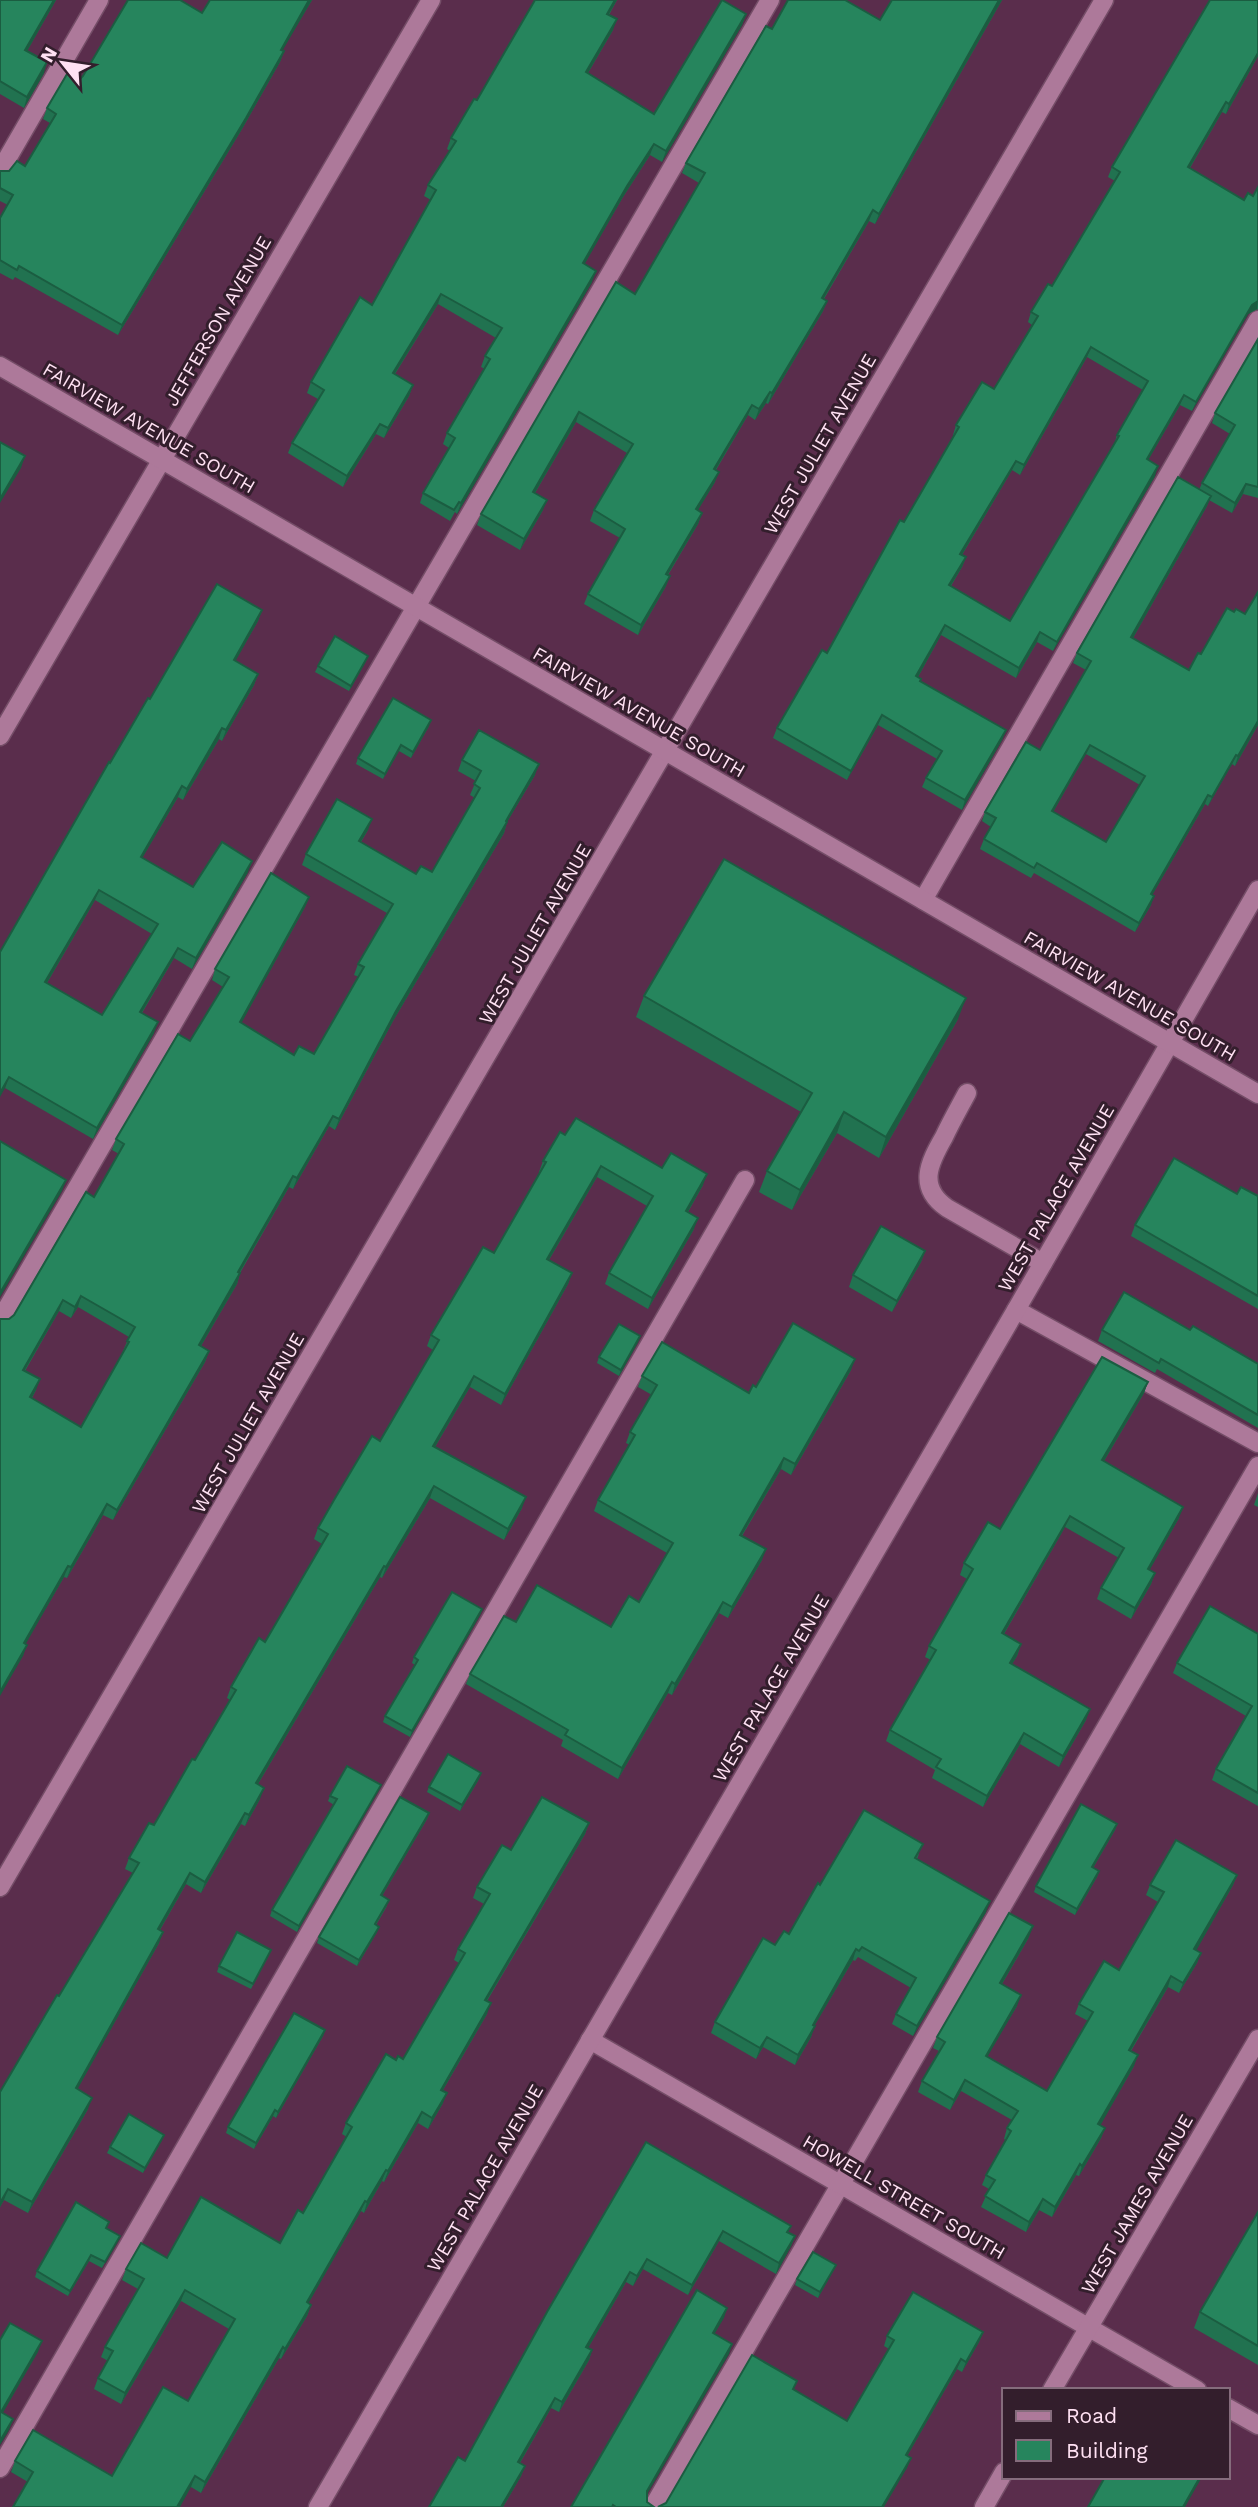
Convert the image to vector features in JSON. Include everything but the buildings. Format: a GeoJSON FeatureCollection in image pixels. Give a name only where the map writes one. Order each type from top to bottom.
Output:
{"type":"FeatureCollection","features":[{"type":"Feature","properties":{"kind":"street"},"geometry":{"type":"LineString","coordinates":[[0,171],[99,0]]}},
{"type":"Feature","properties":{"kind":"street","name":"JEFFERSON AVENUE"},"geometry":{"type":"LineString","coordinates":[[0,736],[431,0]]}},
{"type":"Feature","properties":{"kind":"street"},"geometry":{"type":"LineString","coordinates":[[0,1320],[770,0]]}},
{"type":"Feature","properties":{"kind":"street","name":"WEST JULIET AVENUE"},"geometry":{"type":"LineString","coordinates":[[0,1887],[1104,0]]}},
{"type":"Feature","properties":{"kind":"street"},"geometry":{"type":"LineString","coordinates":[[923,900],[1258,320]]}},
{"type":"Feature","properties":{"kind":"street","name":"FAIRVIEW AVENUE SOUTH"},"geometry":{"type":"LineString","coordinates":[[0,366],[1258,1094]]}},
{"type":"Feature","properties":{"kind":"street","name":"WEST PALACE AVENUE"},"geometry":{"type":"LineString","coordinates":[[318,2507],[1258,890]]}},
{"type":"Feature","properties":{"kind":"street"},"geometry":{"type":"LineString","coordinates":[[967,1093],[929,1163],[928,1179],[931,1191],[947,1208],[1043,1263]]}},
{"type":"Feature","properties":{"kind":"street"},"geometry":{"type":"LineString","coordinates":[[0,2468],[745,1180]]}},
{"type":"Feature","properties":{"kind":"street"},"geometry":{"type":"LineString","coordinates":[[1016,1310],[1258,1443]]}},
{"type":"Feature","properties":{"kind":"street"},"geometry":{"type":"LineString","coordinates":[[653,2507],[1258,1466]]}},
{"type":"Feature","properties":{"kind":"street","name":"WEST JAMES AVENUE"},"geometry":{"type":"LineString","coordinates":[[1053,2388],[1258,2039]]}},
{"type":"Feature","properties":{"kind":"street","name":"HOWELL STREET SOUTH"},"geometry":{"type":"LineString","coordinates":[[590,2040],[1194,2388]]}},
{"type":"Feature","properties":{"kind":"street"},"geometry":{"type":"LineString","coordinates":[[1230,2409],[1258,2425]]}},
{"type":"Feature","properties":{"kind":"street"},"geometry":{"type":"LineString","coordinates":[[984,2507],[1002,2476]]}}]}
